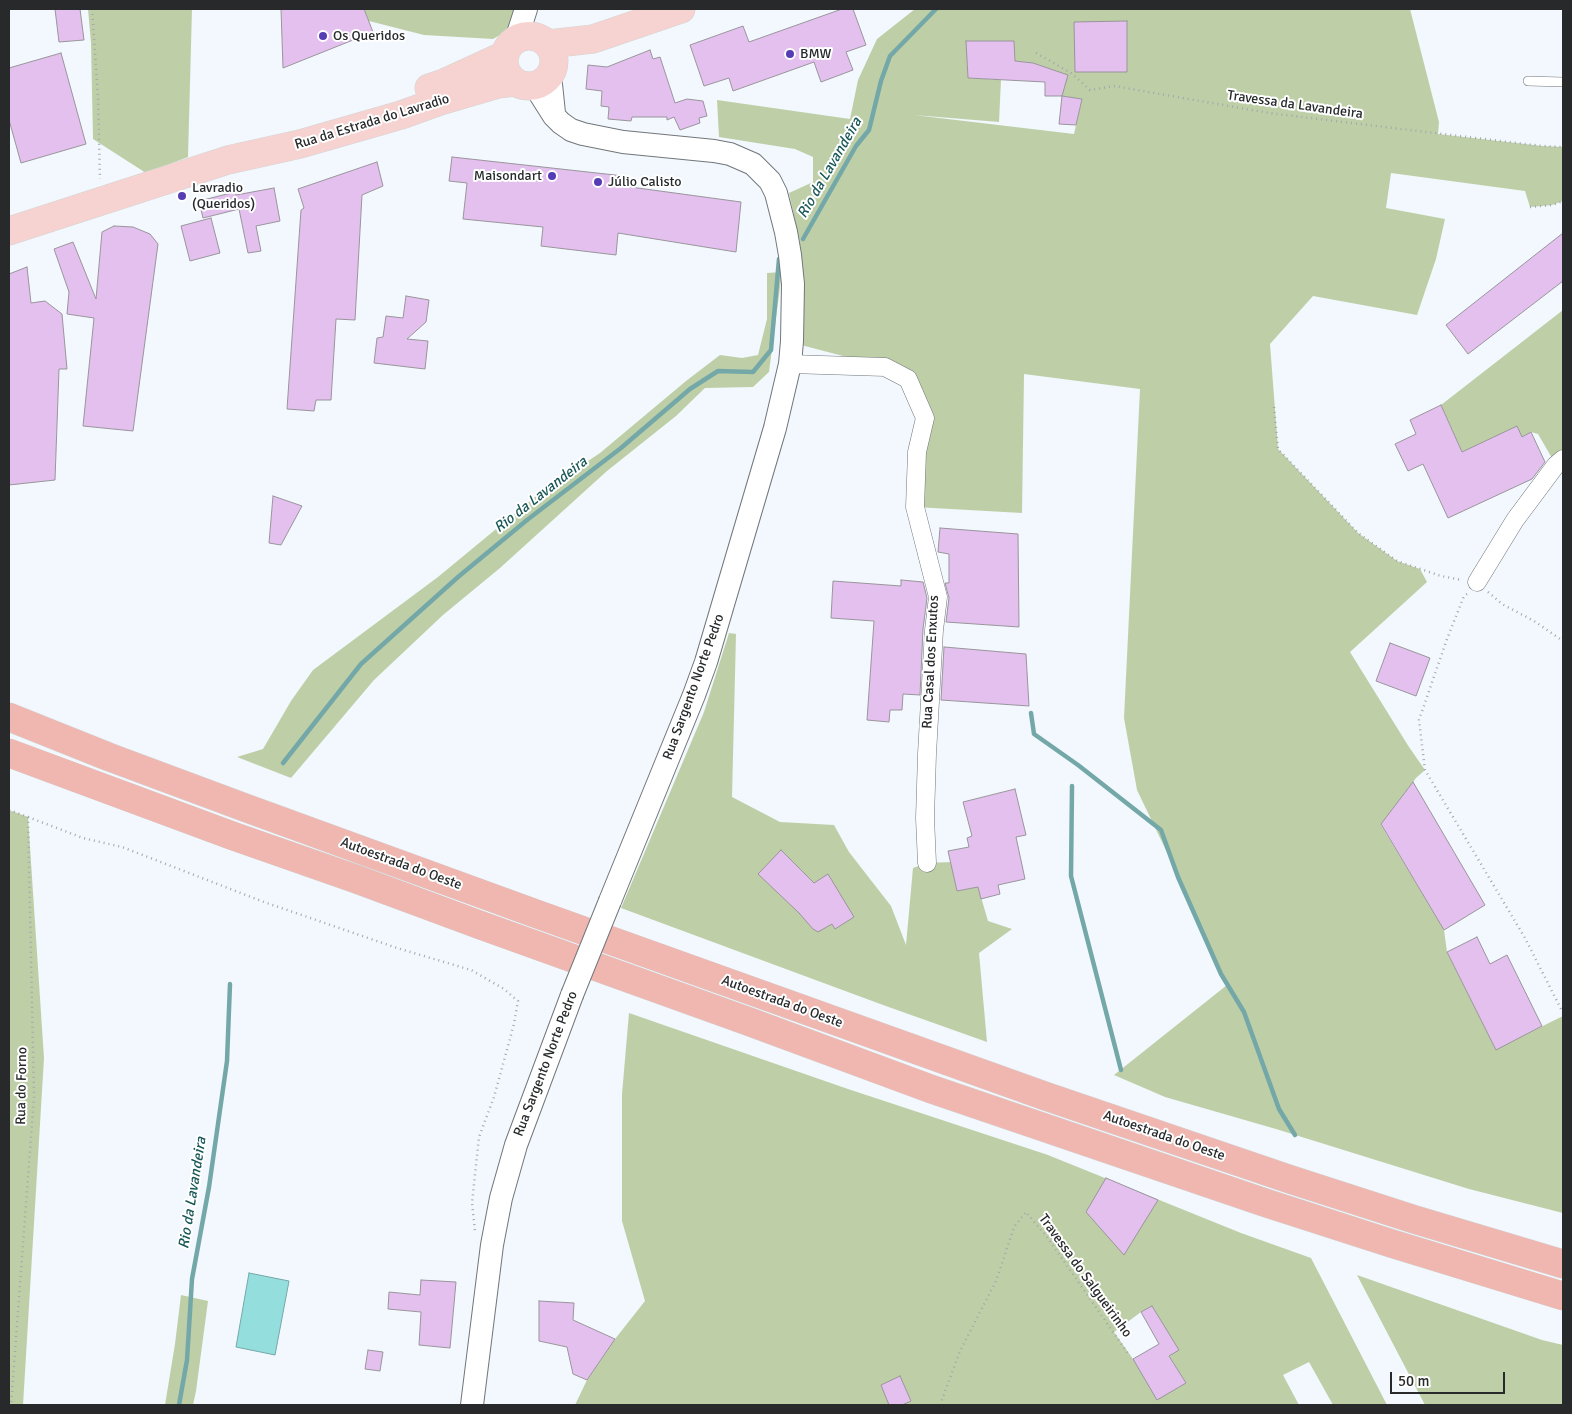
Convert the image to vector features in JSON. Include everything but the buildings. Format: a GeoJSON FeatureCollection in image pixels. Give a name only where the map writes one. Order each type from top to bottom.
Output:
{"type":"FeatureCollection","features":[{"type":"Feature","properties":{"kind":"highway","name":"Autoestrada do Oeste"},"geometry":{"type":"LineString","coordinates":[[9,717],[246,808],[1017,1086],[1289,1179],[1563,1264]]}},
{"type":"Feature","properties":{"kind":"highway"},"geometry":{"type":"LineString","coordinates":[[9,753],[232,836],[356,879],[480,926],[931,1089],[1293,1212],[1563,1296]]}},
{"type":"Feature","properties":{"kind":"main road","name":"Rua da Estrada do Lavradio"},"geometry":{"type":"LineString","coordinates":[[9,231],[228,160],[295,132],[399,107],[440,101],[498,84],[533,61],[681,9]]}},
{"type":"Feature","properties":{"kind":"street","name":"Rua Sargento Norte Pedro"},"geometry":{"type":"LineString","coordinates":[[472,1405],[492,1245],[501,1198],[516,1145],[572,995],[706,662],[772,437],[790,364],[793,314],[790,255],[783,218],[776,193],[770,181],[753,164],[730,154],[623,142],[583,134],[571,130],[561,123],[554,116],[533,61],[527,9]]}},
{"type":"Feature","properties":{"kind":"street","name":"Rua Casal dos Enxutos"},"geometry":{"type":"LineString","coordinates":[[790,364],[885,367],[908,379],[925,418],[916,452],[915,507],[938,597],[934,630],[927,754],[925,818],[927,863]]}},
{"type":"Feature","properties":{"kind":"street"},"geometry":{"type":"LineString","coordinates":[[1477,582],[1515,520],[1556,465],[1563,459]]}},
{"type":"Feature","properties":{"kind":"lane"},"geometry":{"type":"LineString","coordinates":[[1528,81],[1563,82]]}},
{"type":"Feature","properties":{"kind":"path"},"geometry":{"type":"LineString","coordinates":[[92,9],[98,96],[100,200]]}},
{"type":"Feature","properties":{"kind":"path","name":"Travessa da Lavandeira"},"geometry":{"type":"LineString","coordinates":[[1036,53],[1071,73],[1090,90],[1114,86],[1269,113],[1563,147]]}},
{"type":"Feature","properties":{"kind":"path"},"geometry":{"type":"LineString","coordinates":[[1530,207],[1552,205],[1563,201]]}},
{"type":"Feature","properties":{"kind":"path"},"geometry":{"type":"LineString","coordinates":[[1274,407],[1278,449],[1358,533],[1397,561],[1441,576],[1477,582],[1502,604],[1534,621],[1563,641]]}},
{"type":"Feature","properties":{"kind":"path"},"geometry":{"type":"LineString","coordinates":[[1477,582],[1464,596],[1447,638],[1419,720],[1425,770],[1525,938],[1563,1013]]}},
{"type":"Feature","properties":{"kind":"path"},"geometry":{"type":"LineString","coordinates":[[9,810],[83,838],[122,847],[264,902],[398,948],[471,970],[504,989],[518,1001],[514,1024],[494,1097],[479,1137],[472,1203],[476,1236],[492,1245]]}},
{"type":"Feature","properties":{"kind":"path","name":"Rua do Forno"},"geometry":{"type":"LineString","coordinates":[[11,1405],[34,1097],[28,817]]}},
{"type":"Feature","properties":{"kind":"path","name":"Travessa do Salgueirinho"},"geometry":{"type":"LineString","coordinates":[[940,1405],[960,1351],[996,1281],[1014,1227],[1026,1212],[1047,1237],[1129,1354]]}},
{"type":"Feature","properties":{"kind":"green space"},"geometry":{"type":"Polygon","coordinates":[[[88,9],[192,9],[188,157],[146,173],[93,139],[91,43],[88,9]]]}},
{"type":"Feature","properties":{"kind":"green space"},"geometry":{"type":"Polygon","coordinates":[[[364,9],[518,9],[505,32],[493,39],[424,35],[369,21],[364,9]]]}},
{"type":"Feature","properties":{"kind":"green space"},"geometry":{"type":"Polygon","coordinates":[[[915,9],[1410,9],[1439,122],[1438,134],[1563,147],[1563,201],[1552,205],[1530,207],[1525,191],[1391,173],[1386,208],[1445,219],[1436,259],[1417,315],[1313,296],[1270,344],[1278,449],[1358,533],[1397,561],[1420,569],[1427,582],[1350,652],[1425,770],[1416,778],[1381,825],[1444,930],[1447,952],[1496,1049],[1563,1016],[1563,1213],[1469,1189],[1276,1129],[1165,1097],[1114,1075],[1227,985],[1137,790],[1124,718],[1140,389],[1024,374],[1022,513],[915,507],[925,418],[908,379],[885,367],[801,345],[800,243],[789,193],[813,182],[813,157],[795,149],[719,137],[717,100],[850,119],[858,80],[877,39],[915,9]],[[967,41],[968,78],[1001,80],[999,122],[914,115],[1074,134],[1082,99],[1062,96],[1067,75],[1033,63],[1015,61],[1014,41],[967,41]]]}},
{"type":"Feature","properties":{"kind":"green space"},"geometry":{"type":"Polygon","coordinates":[[[782,272],[769,372],[753,387],[705,388],[676,416],[607,471],[500,568],[443,615],[374,680],[291,778],[237,757],[263,749],[291,701],[313,670],[438,577],[536,496],[600,453],[720,355],[742,358],[758,355],[767,319],[767,273],[782,272]]]}},
{"type":"Feature","properties":{"kind":"green space"},"geometry":{"type":"Polygon","coordinates":[[[1563,310],[1563,459],[1556,465],[1538,434],[1531,432],[1522,437],[1517,427],[1462,452],[1441,405],[1563,310]]]}},
{"type":"Feature","properties":{"kind":"green space"},"geometry":{"type":"Polygon","coordinates":[[[729,633],[736,634],[732,797],[780,822],[834,825],[849,852],[891,906],[906,945],[913,868],[927,863],[951,862],[957,891],[978,887],[988,921],[1012,929],[979,953],[987,1042],[621,908],[704,712],[729,633]]]}},
{"type":"Feature","properties":{"kind":"green space"},"geometry":{"type":"Polygon","coordinates":[[[9,810],[28,817],[44,1058],[23,1405],[9,1405],[9,810]]]}},
{"type":"Feature","properties":{"kind":"green space"},"geometry":{"type":"Polygon","coordinates":[[[629,1013],[848,1089],[1048,1155],[1241,1233],[1311,1258],[1387,1405],[1333,1405],[1309,1362],[1283,1375],[1299,1405],[575,1405],[587,1380],[615,1339],[645,1301],[622,1221],[622,1094],[629,1013]],[[1152,1306],[1114,1332],[1133,1359],[1186,1383],[1169,1356],[1178,1350],[1152,1306]]]}},
{"type":"Feature","properties":{"kind":"green space"},"geometry":{"type":"Polygon","coordinates":[[[1357,1275],[1542,1340],[1563,1345],[1563,1405],[1425,1405],[1357,1275]]]}},
{"type":"Feature","properties":{"kind":"green space"},"geometry":{"type":"Polygon","coordinates":[[[181,1295],[208,1301],[196,1391],[193,1405],[165,1405],[175,1344],[181,1295]]]}},
{"type":"Feature","properties":{"kind":"water"},"geometry":{"type":"Polygon","coordinates":[[[249,1273],[289,1281],[275,1355],[236,1347],[249,1273]]]}},
{"type":"Feature","properties":{"kind":"waterway","name":"Rio da Lavandeira"},"geometry":{"type":"LineString","coordinates":[[803,239],[856,146],[869,130],[881,81],[890,56],[936,9]]}},
{"type":"Feature","properties":{"kind":"waterway","name":"Rio da Lavandeira"},"geometry":{"type":"LineString","coordinates":[[283,763],[361,664],[458,577],[527,520],[621,448],[690,389],[718,371],[753,372],[771,350],[779,259]]}},
{"type":"Feature","properties":{"kind":"waterway"},"geometry":{"type":"LineString","coordinates":[[1031,713],[1034,734],[1078,765],[1161,830],[1178,877],[1221,974],[1244,1012],[1279,1109],[1295,1135]]}},
{"type":"Feature","properties":{"kind":"waterway"},"geometry":{"type":"LineString","coordinates":[[1072,786],[1071,876],[1121,1070]]}},
{"type":"Feature","properties":{"kind":"waterway","name":"Rio da Lavandeira"},"geometry":{"type":"LineString","coordinates":[[179,1405],[187,1360],[192,1279],[209,1187],[227,1061],[230,984]]}},
{"type":"Feature","properties":{"kind":"place","name":"Os Queridos"},"geometry":{"type":"Point","coordinates":[323,36]}},
{"type":"Feature","properties":{"kind":"place","name":"BMW"},"geometry":{"type":"Point","coordinates":[790,54]}},
{"type":"Feature","properties":{"kind":"place","name":"Maisondart"},"geometry":{"type":"Point","coordinates":[552,176]}},
{"type":"Feature","properties":{"kind":"place","name":"Júlio Calisto"},"geometry":{"type":"Point","coordinates":[598,182]}},
{"type":"Feature","properties":{"kind":"place","name":"Lavradio (Queridos)"},"geometry":{"type":"Point","coordinates":[182,196]}}]}
